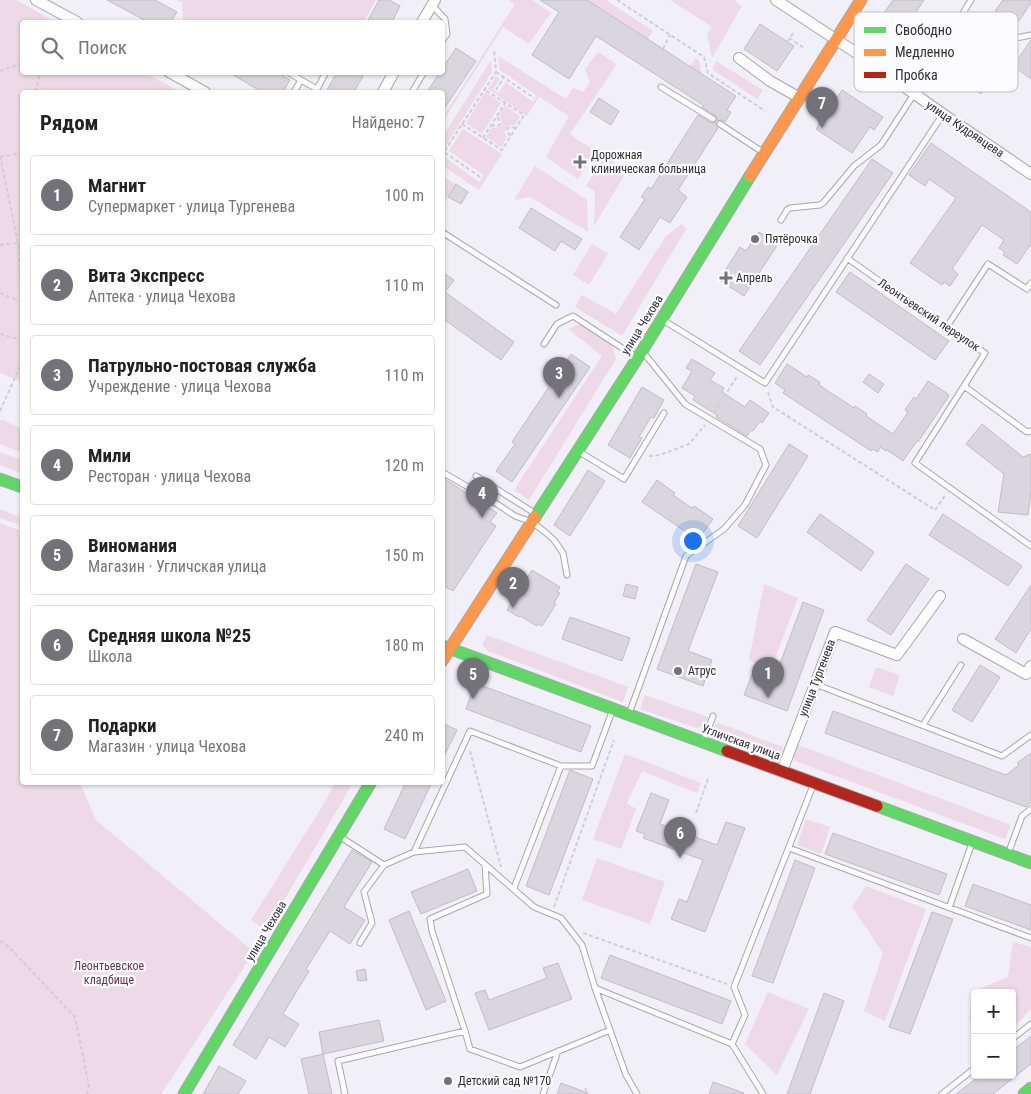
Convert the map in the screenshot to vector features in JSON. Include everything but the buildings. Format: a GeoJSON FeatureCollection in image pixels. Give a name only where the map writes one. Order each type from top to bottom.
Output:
{"type":"FeatureCollection","features":[{"type":"Feature","properties":{"kind":"street"},"geometry":{"type":"LineString","coordinates":[[36,0],[73,20]]}},
{"type":"Feature","properties":{"kind":"street","name":"улица Чехова"},"geometry":{"type":"LineString","coordinates":[[446,648],[534,518],[640,355],[861,0]]}},
{"type":"Feature","properties":{"kind":"street","name":"улица Кудрявцева"},"geometry":{"type":"LineString","coordinates":[[780,1],[854,52]]}},
{"type":"Feature","properties":{"kind":"street"},"geometry":{"type":"LineString","coordinates":[[423,20],[434,3]]}},
{"type":"Feature","properties":{"kind":"street"},"geometry":{"type":"LineString","coordinates":[[739,58],[770,81],[800,98]]}},
{"type":"Feature","properties":{"kind":"street"},"geometry":{"type":"LineString","coordinates":[[174,75],[201,90]]}},
{"type":"Feature","properties":{"kind":"street"},"geometry":{"type":"LineString","coordinates":[[384,90],[392,75]]}},
{"type":"Feature","properties":{"kind":"street","name":"улица Кудрявцева"},"geometry":{"type":"LineString","coordinates":[[911,92],[1031,174]]}},
{"type":"Feature","properties":{"kind":"street"},"geometry":{"type":"LineString","coordinates":[[0,479],[20,487]]}},
{"type":"Feature","properties":{"kind":"street","name":"улица Тургенева"},"geometry":{"type":"LineString","coordinates":[[782,771],[835,632],[897,655],[940,596]]}},
{"type":"Feature","properties":{"kind":"street"},"geometry":{"type":"LineString","coordinates":[[963,639],[1026,674],[1031,666]]}},
{"type":"Feature","properties":{"kind":"street","name":"Угличская улица"},"geometry":{"type":"LineString","coordinates":[[446,648],[1031,863]]}},
{"type":"Feature","properties":{"kind":"street","name":"улица Чехова"},"geometry":{"type":"LineString","coordinates":[[184,1094],[369,785]]}},
{"type":"Feature","properties":{"kind":"street"},"geometry":{"type":"LineString","coordinates":[[1024,1094],[1031,1088]]}},
{"type":"Feature","properties":{"kind":"lane"},"geometry":{"type":"LineString","coordinates":[[964,12],[971,0]]}},
{"type":"Feature","properties":{"kind":"lane"},"geometry":{"type":"LineString","coordinates":[[434,3],[446,19],[447,34],[445,37]]}},
{"type":"Feature","properties":{"kind":"lane"},"geometry":{"type":"LineString","coordinates":[[1018,38],[1031,35]]}},
{"type":"Feature","properties":{"kind":"lane"},"geometry":{"type":"LineString","coordinates":[[293,75],[317,89],[324,75]]}},
{"type":"Feature","properties":{"kind":"lane"},"geometry":{"type":"LineString","coordinates":[[413,90],[422,75]]}},
{"type":"Feature","properties":{"kind":"lane"},"geometry":{"type":"LineString","coordinates":[[295,90],[301,80]]}},
{"type":"Feature","properties":{"kind":"lane"},"geometry":{"type":"LineString","coordinates":[[661,87],[713,119]]}},
{"type":"Feature","properties":{"kind":"lane"},"geometry":{"type":"LineString","coordinates":[[781,220],[790,208],[820,205],[824,202],[854,166],[881,145],[914,94]]}},
{"type":"Feature","properties":{"kind":"lane"},"geometry":{"type":"LineString","coordinates":[[662,320],[765,383],[943,114]]}},
{"type":"Feature","properties":{"kind":"lane"},"geometry":{"type":"LineString","coordinates":[[720,124],[764,153]]}},
{"type":"Feature","properties":{"kind":"lane"},"geometry":{"type":"LineString","coordinates":[[445,234],[556,305]]}},
{"type":"Feature","properties":{"kind":"lane","name":"Леонтьевский переулок"},"geometry":{"type":"LineString","coordinates":[[847,258],[946,328],[985,353],[915,463],[1031,546]]}},
{"type":"Feature","properties":{"kind":"lane"},"geometry":{"type":"LineString","coordinates":[[946,328],[988,264],[1027,289],[1031,283]]}},
{"type":"Feature","properties":{"kind":"lane"},"geometry":{"type":"LineString","coordinates":[[544,344],[557,324],[573,316],[654,364],[685,404],[760,449],[766,465],[745,505],[724,530],[686,556],[629,715]]}},
{"type":"Feature","properties":{"kind":"lane"},"geometry":{"type":"LineString","coordinates":[[964,386],[1027,432],[1031,431]]}},
{"type":"Feature","properties":{"kind":"lane"},"geometry":{"type":"LineString","coordinates":[[578,451],[624,479],[664,413]]}},
{"type":"Feature","properties":{"kind":"lane"},"geometry":{"type":"LineString","coordinates":[[445,474],[514,516],[534,518]]}},
{"type":"Feature","properties":{"kind":"lane"},"geometry":{"type":"LineString","coordinates":[[476,476],[534,518],[554,540],[563,554],[567,575]]}},
{"type":"Feature","properties":{"kind":"lane"},"geometry":{"type":"LineString","coordinates":[[923,726],[961,665]]}},
{"type":"Feature","properties":{"kind":"lane"},"geometry":{"type":"LineString","coordinates":[[815,684],[1002,756],[1031,735]]}},
{"type":"Feature","properties":{"kind":"lane"},"geometry":{"type":"LineString","coordinates":[[445,785],[470,731],[561,766],[592,766],[613,709]]}},
{"type":"Feature","properties":{"kind":"lane"},"geometry":{"type":"LineString","coordinates":[[703,742],[712,716]]}},
{"type":"Feature","properties":{"kind":"lane"},"geometry":{"type":"LineString","coordinates":[[514,888],[561,766]]}},
{"type":"Feature","properties":{"kind":"lane"},"geometry":{"type":"LineString","coordinates":[[732,1044],[745,1015],[734,987],[814,783]]}},
{"type":"Feature","properties":{"kind":"lane"},"geometry":{"type":"LineString","coordinates":[[414,852],[445,785]]}},
{"type":"Feature","properties":{"kind":"lane"},"geometry":{"type":"LineString","coordinates":[[1007,854],[1022,816],[1031,810]]}},
{"type":"Feature","properties":{"kind":"lane"},"geometry":{"type":"LineString","coordinates":[[340,836],[384,865]]}},
{"type":"Feature","properties":{"kind":"lane"},"geometry":{"type":"LineString","coordinates":[[949,908],[972,842]]}},
{"type":"Feature","properties":{"kind":"lane"},"geometry":{"type":"LineString","coordinates":[[360,942],[372,923],[364,892],[384,865],[414,852],[465,847],[534,907],[561,918],[582,945],[626,1075],[637,1094]]}},
{"type":"Feature","properties":{"kind":"lane"},"geometry":{"type":"LineString","coordinates":[[789,848],[1031,938]]}},
{"type":"Feature","properties":{"kind":"lane"},"geometry":{"type":"LineString","coordinates":[[485,865],[487,894],[430,919],[432,931],[470,1049],[520,1067],[610,1030]]}},
{"type":"Feature","properties":{"kind":"lane"},"geometry":{"type":"LineString","coordinates":[[595,988],[732,1044],[763,1094]]}},
{"type":"Feature","properties":{"kind":"lane"},"geometry":{"type":"LineString","coordinates":[[1016,1036],[1031,1024]]}},
{"type":"Feature","properties":{"kind":"lane"},"geometry":{"type":"LineString","coordinates":[[345,1094],[338,1061],[465,1031]]}},
{"type":"Feature","properties":{"kind":"lane"},"geometry":{"type":"LineString","coordinates":[[543,1094],[558,1051]]}},
{"type":"Feature","properties":{"kind":"lane"},"geometry":{"type":"LineString","coordinates":[[942,1094],[971,1071]]}},
{"type":"Feature","properties":{"kind":"path"},"geometry":{"type":"LineString","coordinates":[[617,0],[704,57],[708,73],[765,111]]}},
{"type":"Feature","properties":{"kind":"path"},"geometry":{"type":"LineString","coordinates":[[787,42],[794,32]]}},
{"type":"Feature","properties":{"kind":"path"},"geometry":{"type":"LineString","coordinates":[[663,48],[670,35]]}},
{"type":"Feature","properties":{"kind":"path"},"geometry":{"type":"LineString","coordinates":[[790,38],[804,48]]}},
{"type":"Feature","properties":{"kind":"path"},"geometry":{"type":"LineString","coordinates":[[445,150],[496,72],[494,48]]}},
{"type":"Feature","properties":{"kind":"path"},"geometry":{"type":"LineString","coordinates":[[0,71],[20,64]]}},
{"type":"Feature","properties":{"kind":"path"},"geometry":{"type":"LineString","coordinates":[[496,72],[534,98]]}},
{"type":"Feature","properties":{"kind":"path"},"geometry":{"type":"LineString","coordinates":[[36,90],[39,75]]}},
{"type":"Feature","properties":{"kind":"path"},"geometry":{"type":"LineString","coordinates":[[496,90],[504,77]]}},
{"type":"Feature","properties":{"kind":"path"},"geometry":{"type":"LineString","coordinates":[[462,124],[502,150],[524,115],[485,90]]}},
{"type":"Feature","properties":{"kind":"path"},"geometry":{"type":"LineString","coordinates":[[482,138],[505,103]]}},
{"type":"Feature","properties":{"kind":"path"},"geometry":{"type":"LineString","coordinates":[[491,124],[498,126],[500,123],[496,116]]}},
{"type":"Feature","properties":{"kind":"path"},"geometry":{"type":"LineString","coordinates":[[510,137],[507,133],[508,127],[516,128]]}},
{"type":"Feature","properties":{"kind":"path"},"geometry":{"type":"LineString","coordinates":[[20,153],[0,156],[18,243],[20,272]]}},
{"type":"Feature","properties":{"kind":"path"},"geometry":{"type":"LineString","coordinates":[[445,153],[480,176]]}},
{"type":"Feature","properties":{"kind":"path"},"geometry":{"type":"LineString","coordinates":[[0,245],[18,243]]}},
{"type":"Feature","properties":{"kind":"path"},"geometry":{"type":"LineString","coordinates":[[0,293],[20,300]]}},
{"type":"Feature","properties":{"kind":"path"},"geometry":{"type":"LineString","coordinates":[[0,334],[20,339]]}},
{"type":"Feature","properties":{"kind":"path"},"geometry":{"type":"LineString","coordinates":[[0,411],[20,366]]}},
{"type":"Feature","properties":{"kind":"path"},"geometry":{"type":"LineString","coordinates":[[724,397],[742,368]]}},
{"type":"Feature","properties":{"kind":"path"},"geometry":{"type":"LineString","coordinates":[[765,383],[773,408],[935,510],[950,488]]}},
{"type":"Feature","properties":{"kind":"path"},"geometry":{"type":"LineString","coordinates":[[637,456],[660,455],[689,444],[710,419]]}},
{"type":"Feature","properties":{"kind":"path"},"geometry":{"type":"LineString","coordinates":[[466,739],[505,882]]}},
{"type":"Feature","properties":{"kind":"path"},"geometry":{"type":"LineString","coordinates":[[552,914],[614,740]]}},
{"type":"Feature","properties":{"kind":"path"},"geometry":{"type":"LineString","coordinates":[[696,813],[709,776]]}},
{"type":"Feature","properties":{"kind":"path"},"geometry":{"type":"LineString","coordinates":[[568,927],[734,987]]}},
{"type":"Feature","properties":{"kind":"path"},"geometry":{"type":"LineString","coordinates":[[0,941],[9,947],[75,1017],[89,1086],[88,1094]]}},
{"type":"Feature","properties":{"kind":"path"},"geometry":{"type":"LineString","coordinates":[[585,1088],[588,1094]]}},
{"type":"Feature","properties":{"kind":"green space"},"geometry":{"type":"Polygon","coordinates":[[[0,0],[16,0],[52,20],[20,20],[20,75],[149,75],[177,90],[20,90],[20,381],[0,373],[0,0]]]}},
{"type":"Feature","properties":{"kind":"green space"},"geometry":{"type":"Polygon","coordinates":[[[176,0],[376,0],[365,20],[183,20],[182,3],[176,0]]]}},
{"type":"Feature","properties":{"kind":"green space"},"geometry":{"type":"Polygon","coordinates":[[[509,0],[532,0],[551,13],[529,44],[503,27],[445,118],[445,114],[515,4],[509,0]]]}},
{"type":"Feature","properties":{"kind":"green space"},"geometry":{"type":"Polygon","coordinates":[[[590,0],[606,0],[653,31],[648,39],[590,0]]]}},
{"type":"Feature","properties":{"kind":"green space"},"geometry":{"type":"Polygon","coordinates":[[[670,0],[734,0],[742,6],[712,58],[707,34],[712,27],[670,0]]]}},
{"type":"Feature","properties":{"kind":"green space"},"geometry":{"type":"Polygon","coordinates":[[[598,52],[617,64],[570,134],[595,151],[578,179],[546,157],[569,116],[539,97],[527,116],[488,89],[496,76],[500,79],[493,90],[498,93],[506,82],[533,102],[537,96],[500,70],[498,56],[566,99],[573,88],[583,92],[590,82],[585,69],[598,52]]]}},
{"type":"Feature","properties":{"kind":"green space"},"geometry":{"type":"Polygon","coordinates":[[[696,58],[699,60],[702,74],[690,66],[696,58]]]}},
{"type":"Feature","properties":{"kind":"green space"},"geometry":{"type":"Polygon","coordinates":[[[491,60],[492,72],[445,147],[445,133],[491,60]]]}},
{"type":"Feature","properties":{"kind":"green space"},"geometry":{"type":"Polygon","coordinates":[[[716,61],[763,90],[757,99],[712,69],[716,61]]]}},
{"type":"Feature","properties":{"kind":"green space"},"geometry":{"type":"Polygon","coordinates":[[[485,92],[501,103],[482,134],[466,123],[485,92]]]}},
{"type":"Feature","properties":{"kind":"green space"},"geometry":{"type":"Polygon","coordinates":[[[505,105],[520,116],[515,126],[509,125],[505,130],[507,137],[501,147],[486,137],[492,127],[499,127],[502,122],[499,116],[505,105]]]}},
{"type":"Feature","properties":{"kind":"green space"},"geometry":{"type":"Polygon","coordinates":[[[463,129],[502,154],[479,190],[445,167],[445,157],[479,182],[484,175],[449,151],[463,129]]]}},
{"type":"Feature","properties":{"kind":"green space"},"geometry":{"type":"Polygon","coordinates":[[[604,156],[627,171],[594,226],[595,192],[586,186],[604,156]]]}},
{"type":"Feature","properties":{"kind":"green space"},"geometry":{"type":"Polygon","coordinates":[[[535,166],[587,200],[588,232],[530,197],[514,200],[535,166]]]}},
{"type":"Feature","properties":{"kind":"green space"},"geometry":{"type":"Polygon","coordinates":[[[445,178],[456,184],[445,202],[445,178]]]}},
{"type":"Feature","properties":{"kind":"green space"},"geometry":{"type":"Polygon","coordinates":[[[682,224],[686,229],[622,336],[575,307],[582,295],[616,314],[666,236],[682,224]]]}},
{"type":"Feature","properties":{"kind":"green space"},"geometry":{"type":"Polygon","coordinates":[[[592,244],[608,254],[589,285],[573,275],[592,244]]]}},
{"type":"Feature","properties":{"kind":"green space"},"geometry":{"type":"Polygon","coordinates":[[[580,324],[612,344],[616,359],[529,500],[514,490],[602,356],[568,329],[580,324]]]}},
{"type":"Feature","properties":{"kind":"green space"},"geometry":{"type":"Polygon","coordinates":[[[1,419],[20,428],[20,452],[0,444],[1,419]]]}},
{"type":"Feature","properties":{"kind":"green space"},"geometry":{"type":"Polygon","coordinates":[[[0,452],[20,459],[20,473],[0,465],[0,452]]]}},
{"type":"Feature","properties":{"kind":"green space"},"geometry":{"type":"Polygon","coordinates":[[[0,509],[20,517],[20,525],[0,518],[0,509]]]}},
{"type":"Feature","properties":{"kind":"green space","name":"Леонтьевское кладбище"},"geometry":{"type":"Polygon","coordinates":[[[0,523],[20,530],[20,785],[81,785],[96,820],[254,952],[161,1094],[0,1094],[0,523]]]}},
{"type":"Feature","properties":{"kind":"green space"},"geometry":{"type":"Polygon","coordinates":[[[764,584],[798,598],[771,669],[749,660],[764,584]]]}},
{"type":"Feature","properties":{"kind":"green space"},"geometry":{"type":"Polygon","coordinates":[[[487,635],[628,687],[623,702],[488,651],[482,645],[487,635]]]}},
{"type":"Feature","properties":{"kind":"green space"},"geometry":{"type":"Polygon","coordinates":[[[876,667],[900,675],[893,696],[869,687],[876,667]]]}},
{"type":"Feature","properties":{"kind":"green space"},"geometry":{"type":"Polygon","coordinates":[[[645,695],[708,717],[704,725],[696,728],[640,709],[645,695]]]}},
{"type":"Feature","properties":{"kind":"green space"},"geometry":{"type":"Polygon","coordinates":[[[719,723],[783,747],[782,751],[775,754],[716,732],[714,726],[719,723]]]}},
{"type":"Feature","properties":{"kind":"green space"},"geometry":{"type":"Polygon","coordinates":[[[798,745],[1011,825],[1005,839],[795,761],[794,752],[798,745]]]}},
{"type":"Feature","properties":{"kind":"green space"},"geometry":{"type":"Polygon","coordinates":[[[625,754],[701,783],[697,793],[642,771],[627,803],[636,809],[621,849],[593,839],[625,754]]]}},
{"type":"Feature","properties":{"kind":"green space"},"geometry":{"type":"Polygon","coordinates":[[[334,785],[352,785],[266,931],[251,920],[334,785]]]}},
{"type":"Feature","properties":{"kind":"green space"},"geometry":{"type":"Polygon","coordinates":[[[806,819],[830,827],[821,854],[797,845],[806,819]]]}},
{"type":"Feature","properties":{"kind":"green space"},"geometry":{"type":"Polygon","coordinates":[[[597,858],[665,882],[650,924],[582,900],[597,858]]]}},
{"type":"Feature","properties":{"kind":"green space"},"geometry":{"type":"Polygon","coordinates":[[[866,886],[926,909],[885,1021],[864,1011],[883,953],[852,907],[866,886]]]}},
{"type":"Feature","properties":{"kind":"green space"},"geometry":{"type":"Polygon","coordinates":[[[1013,942],[1031,947],[1031,1009],[1016,1025],[1016,989],[979,989],[1008,977],[1013,942]]]}},
{"type":"Feature","properties":{"kind":"green space"},"geometry":{"type":"Polygon","coordinates":[[[768,992],[809,1009],[777,1075],[745,1044],[768,992]]]}},
{"type":"Feature","properties":{"kind":"traffic: fast"},"geometry":{"type":"LineString","coordinates":[[535,517],[642,351],[750,176]]}},
{"type":"Feature","properties":{"kind":"traffic: fast"},"geometry":{"type":"LineString","coordinates":[[0,479],[20,486]]}},
{"type":"Feature","properties":{"kind":"traffic: fast"},"geometry":{"type":"LineString","coordinates":[[445,647],[727,751]]}},
{"type":"Feature","properties":{"kind":"traffic: fast"},"geometry":{"type":"LineString","coordinates":[[184,1094],[369,785]]}},
{"type":"Feature","properties":{"kind":"traffic: fast"},"geometry":{"type":"LineString","coordinates":[[877,806],[1031,863]]}},
{"type":"Feature","properties":{"kind":"traffic: fast"},"geometry":{"type":"LineString","coordinates":[[1024,1094],[1031,1088]]}},
{"type":"Feature","properties":{"kind":"traffic: slow"},"geometry":{"type":"LineString","coordinates":[[750,176],[861,0]]}},
{"type":"Feature","properties":{"kind":"traffic: slow"},"geometry":{"type":"LineString","coordinates":[[445,656],[535,517]]}},
{"type":"Feature","properties":{"kind":"traffic: jam"},"geometry":{"type":"LineString","coordinates":[[727,751],[877,806]]}},
{"type":"Feature","properties":{"kind":"place","name":"Подарки"},"geometry":{"type":"Point","coordinates":[822,128]}},
{"type":"Feature","properties":{"kind":"place","name":"Дорожная клиническая больница"},"geometry":{"type":"Point","coordinates":[580,162]}},
{"type":"Feature","properties":{"kind":"place","name":"Пятёрочка"},"geometry":{"type":"Point","coordinates":[755,239]}},
{"type":"Feature","properties":{"kind":"place","name":"Апрель"},"geometry":{"type":"Point","coordinates":[726,278]}},
{"type":"Feature","properties":{"kind":"place","name":"Патрульно-постовая служба"},"geometry":{"type":"Point","coordinates":[559,398]}},
{"type":"Feature","properties":{"kind":"place","name":"Мили"},"geometry":{"type":"Point","coordinates":[482,518]}},
{"type":"Feature","properties":{"kind":"place","name":"Вита Экспресс"},"geometry":{"type":"Point","coordinates":[513,608]}},
{"type":"Feature","properties":{"kind":"place","name":"Атрус"},"geometry":{"type":"Point","coordinates":[678,671]}},
{"type":"Feature","properties":{"kind":"place","name":"Магнит"},"geometry":{"type":"Point","coordinates":[768,698]}},
{"type":"Feature","properties":{"kind":"place","name":"Виномания"},"geometry":{"type":"Point","coordinates":[473,699]}},
{"type":"Feature","properties":{"kind":"place","name":"Средняя школа №25"},"geometry":{"type":"Point","coordinates":[680,858]}},
{"type":"Feature","properties":{"kind":"place","name":"Детский сад №170"},"geometry":{"type":"Point","coordinates":[448,1081]}}]}
